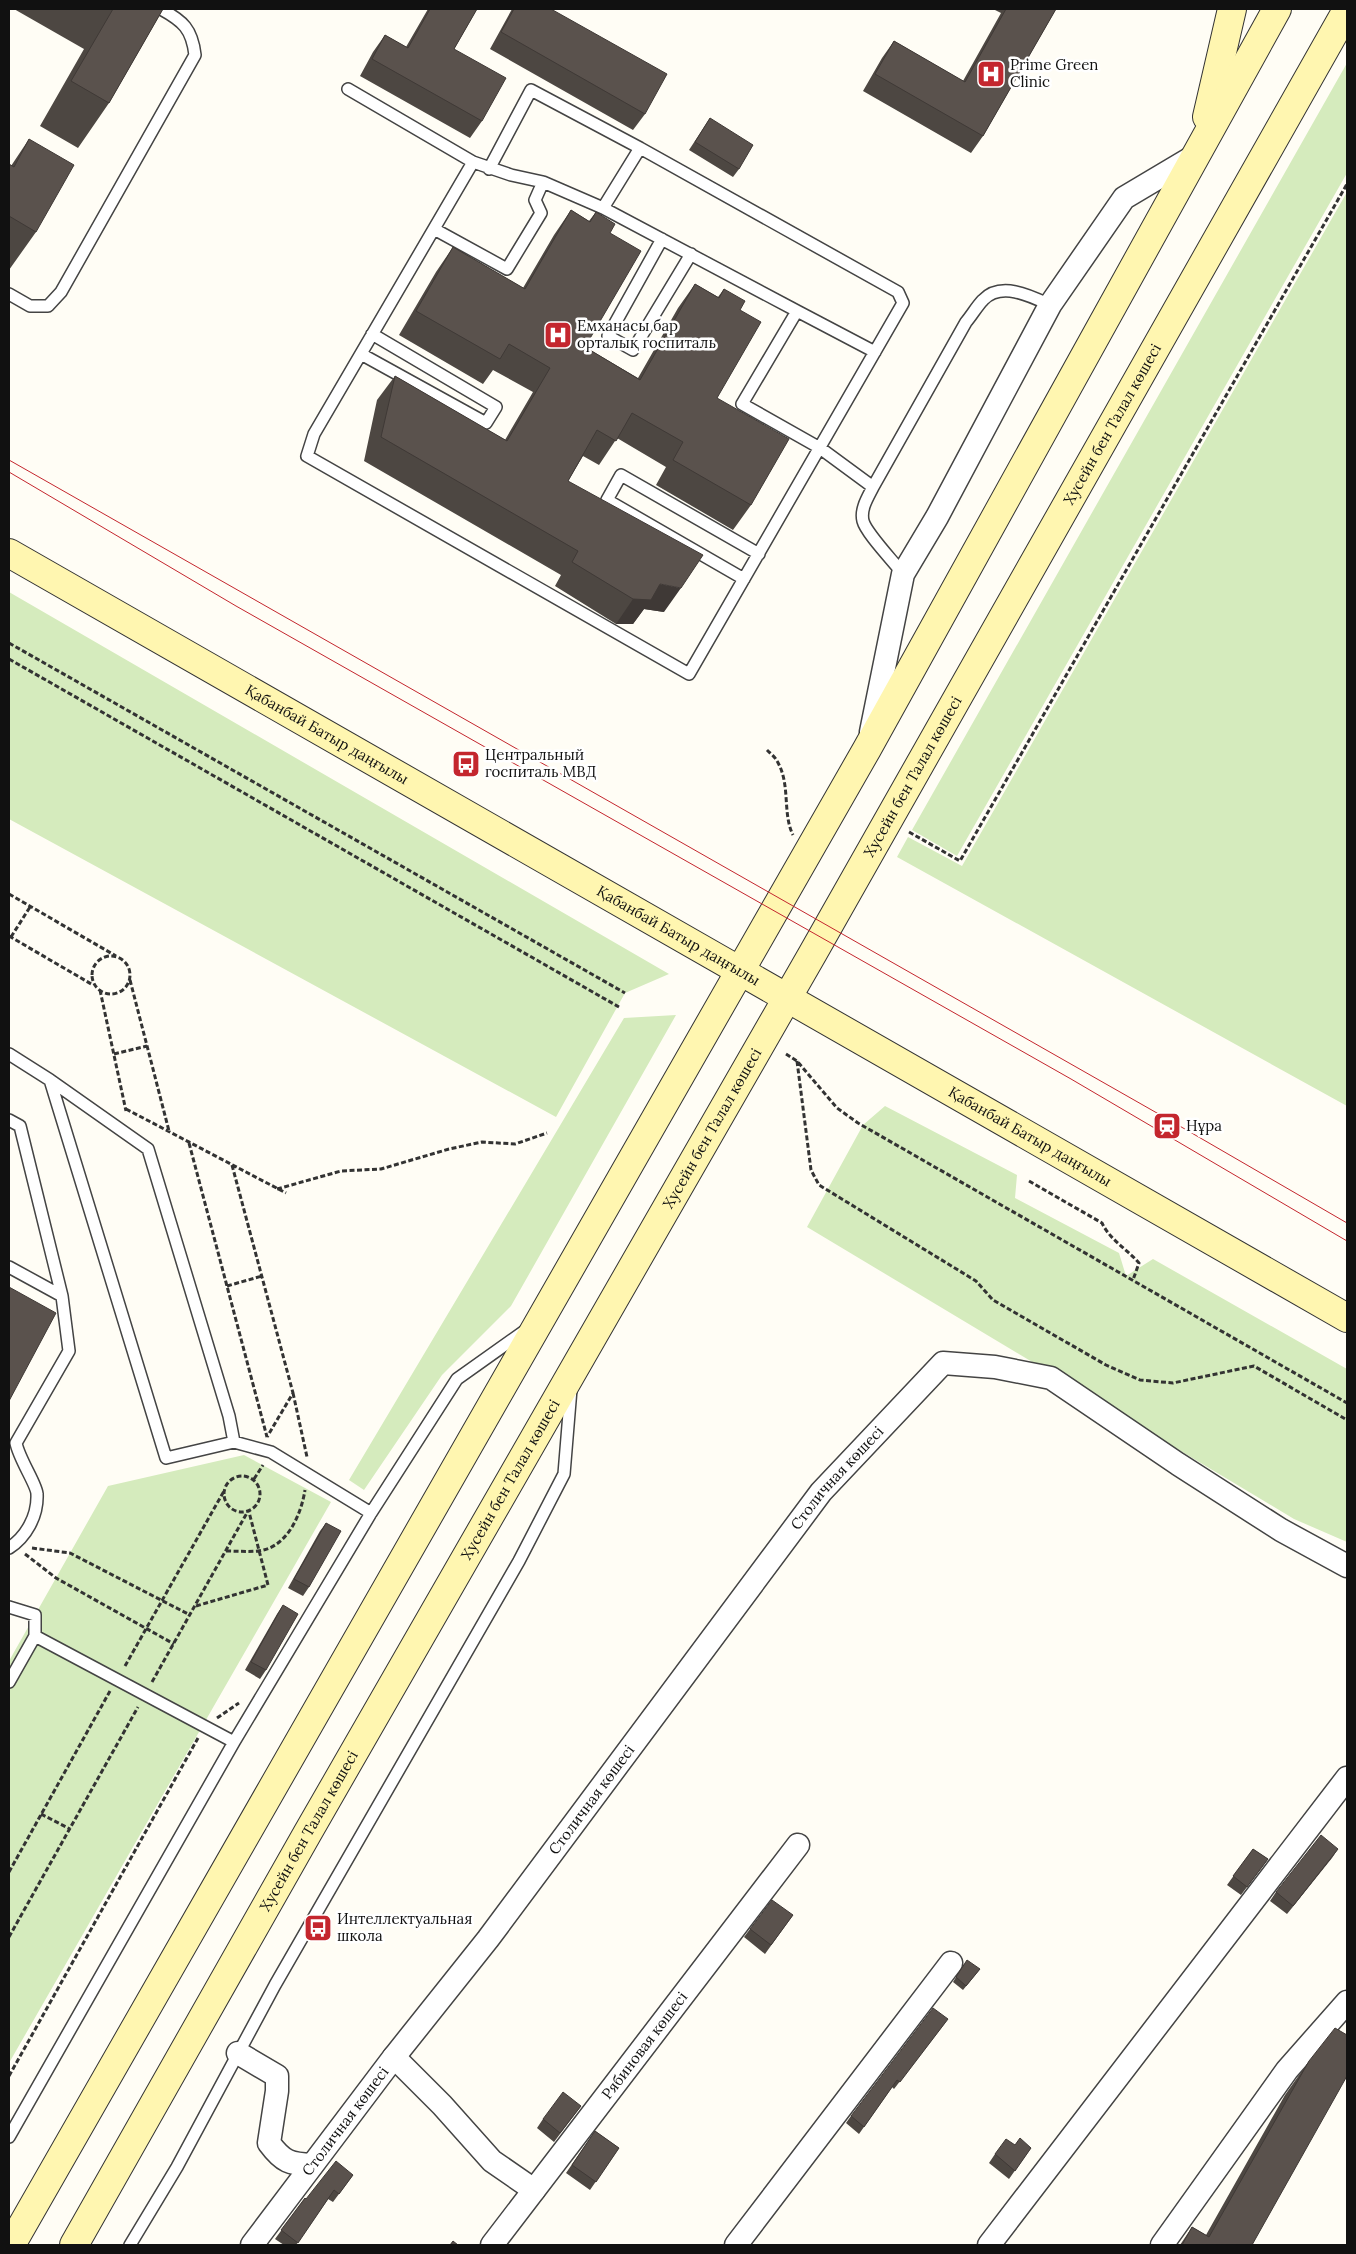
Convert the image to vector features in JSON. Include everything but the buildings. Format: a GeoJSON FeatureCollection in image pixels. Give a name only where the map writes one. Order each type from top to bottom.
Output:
{"type":"FeatureCollection","features":[{"type":"Feature","properties":{"kind":"street"},"geometry":{"type":"LineString","coordinates":[[867,749],[903,574],[937,517],[1050,304],[1124,198],[1198,154],[1232,9]]}},
{"type":"Feature","properties":{"kind":"street"},"geometry":{"type":"LineString","coordinates":[[11,2245],[867,749],[1277,9]]}},
{"type":"Feature","properties":{"kind":"street","name":"Хусейн бен Талал көшесі"},"geometry":{"type":"LineString","coordinates":[[74,2245],[888,820],[1347,10]]}},
{"type":"Feature","properties":{"kind":"street","name":"Қабанбай Батыр даңғылы"},"geometry":{"type":"LineString","coordinates":[[9,553],[1347,1318]]}},
{"type":"Feature","properties":{"kind":"street","name":"Столичная көшесі"},"geometry":{"type":"LineString","coordinates":[[252,2245],[394,2057],[488,1939],[821,1492],[943,1363],[995,1367],[1051,1378],[1265,1520],[1347,1566]]}},
{"type":"Feature","properties":{"kind":"street"},"geometry":{"type":"LineString","coordinates":[[989,2245],[1347,1778]]}},
{"type":"Feature","properties":{"kind":"street","name":"Рябиновая көшесі"},"geometry":{"type":"LineString","coordinates":[[492,2245],[798,1845]]}},
{"type":"Feature","properties":{"kind":"street"},"geometry":{"type":"LineString","coordinates":[[736,2245],[951,1963]]}},
{"type":"Feature","properties":{"kind":"street"},"geometry":{"type":"LineString","coordinates":[[1162,2245],[1288,2070],[1347,2002]]}},
{"type":"Feature","properties":{"kind":"street"},"geometry":{"type":"LineString","coordinates":[[238,2053],[277,2076],[277,2091],[269,2143],[278,2156],[292,2164],[312,2165]]}},
{"type":"Feature","properties":{"kind":"street"},"geometry":{"type":"LineString","coordinates":[[394,2057],[442,2105],[492,2161],[534,2190]]}},
{"type":"Feature","properties":{"kind":"lane"},"geometry":{"type":"LineString","coordinates":[[9,294],[30,306],[48,306],[61,292],[195,55],[193,39],[179,19],[162,9]]}},
{"type":"Feature","properties":{"kind":"lane"},"geometry":{"type":"LineString","coordinates":[[348,89],[473,162],[543,182],[603,208],[874,352]]}},
{"type":"Feature","properties":{"kind":"lane"},"geometry":{"type":"LineString","coordinates":[[473,162],[314,434],[307,456],[689,674],[903,303],[898,292],[640,148],[531,90],[489,168]]}},
{"type":"Feature","properties":{"kind":"lane"},"geometry":{"type":"LineString","coordinates":[[603,208],[640,148]]}},
{"type":"Feature","properties":{"kind":"lane"},"geometry":{"type":"LineString","coordinates":[[434,229],[507,270],[541,213],[535,200],[543,182]]}},
{"type":"Feature","properties":{"kind":"lane"},"geometry":{"type":"LineString","coordinates":[[662,239],[608,336],[633,350],[691,254]]}},
{"type":"Feature","properties":{"kind":"lane"},"geometry":{"type":"LineString","coordinates":[[903,574],[866,529],[862,520],[863,508],[873,487],[966,322],[983,300],[998,292],[1008,291],[1025,294],[1050,304]]}},
{"type":"Feature","properties":{"kind":"lane"},"geometry":{"type":"LineString","coordinates":[[797,310],[742,404],[820,448],[873,487]]}},
{"type":"Feature","properties":{"kind":"lane"},"geometry":{"type":"LineString","coordinates":[[361,354],[486,423],[496,407],[372,334]]}},
{"type":"Feature","properties":{"kind":"lane"},"geometry":{"type":"LineString","coordinates":[[744,579],[607,500],[621,474],[758,554]]}},
{"type":"Feature","properties":{"kind":"lane"},"geometry":{"type":"LineString","coordinates":[[9,1054],[50,1080],[148,1149],[229,1416],[234,1442]]}},
{"type":"Feature","properties":{"kind":"lane"},"geometry":{"type":"LineString","coordinates":[[50,1080],[166,1458],[234,1442],[271,1452],[371,1513]]}},
{"type":"Feature","properties":{"kind":"lane"},"geometry":{"type":"LineString","coordinates":[[9,1120],[20,1126],[62,1296],[69,1351],[16,1443],[18,1455],[37,1493],[31,1527],[11,1547]]}},
{"type":"Feature","properties":{"kind":"lane"},"geometry":{"type":"LineString","coordinates":[[9,1267],[62,1296]]}},
{"type":"Feature","properties":{"kind":"lane"},"geometry":{"type":"LineString","coordinates":[[9,2135],[270,1681],[371,1513],[457,1379],[542,1318]]}},
{"type":"Feature","properties":{"kind":"lane"},"geometry":{"type":"LineString","coordinates":[[130,2245],[177,2167],[275,1985],[519,1561],[564,1474],[572,1371]]}},
{"type":"Feature","properties":{"kind":"lane"},"geometry":{"type":"LineString","coordinates":[[9,1607],[35,1616],[35,1636],[9,1682]]}},
{"type":"Feature","properties":{"kind":"lane"},"geometry":{"type":"LineString","coordinates":[[35,1636],[234,1742]]}},
{"type":"Feature","properties":{"kind":"path"},"geometry":{"type":"LineString","coordinates":[[888,820],[960,861],[1347,184]]}},
{"type":"Feature","properties":{"kind":"path"},"geometry":{"type":"LineString","coordinates":[[9,643],[625,993]]}},
{"type":"Feature","properties":{"kind":"path"},"geometry":{"type":"LineString","coordinates":[[9,659],[619,1008]]}},
{"type":"Feature","properties":{"kind":"path"},"geometry":{"type":"LineString","coordinates":[[766,750],[778,762],[787,795],[788,825],[804,860]]}},
{"type":"Feature","properties":{"kind":"path"},"geometry":{"type":"LineString","coordinates":[[9,894],[116,956],[128,965],[146,1046],[169,1132]]}},
{"type":"Feature","properties":{"kind":"path"},"geometry":{"type":"LineString","coordinates":[[30,907],[10,936],[106,994],[120,992],[130,980]]}},
{"type":"Feature","properties":{"kind":"path"},"geometry":{"type":"LineString","coordinates":[[94,985],[91,970],[101,958],[116,956]]}},
{"type":"Feature","properties":{"kind":"path"},"geometry":{"type":"LineString","coordinates":[[100,990],[132,1138]]}},
{"type":"Feature","properties":{"kind":"path"},"geometry":{"type":"LineString","coordinates":[[114,1054],[146,1046]]}},
{"type":"Feature","properties":{"kind":"path"},"geometry":{"type":"LineString","coordinates":[[786,1054],[797,1061],[837,1108],[858,1123],[1347,1403]]}},
{"type":"Feature","properties":{"kind":"path"},"geometry":{"type":"LineString","coordinates":[[797,1061],[810,1170],[819,1185],[976,1281],[993,1300],[1106,1365],[1140,1380],[1173,1383],[1254,1366],[1347,1420]]}},
{"type":"Feature","properties":{"kind":"path"},"geometry":{"type":"LineString","coordinates":[[126,1109],[286,1193]]}},
{"type":"Feature","properties":{"kind":"path"},"geometry":{"type":"LineString","coordinates":[[277,1189],[341,1171],[381,1169],[449,1149],[482,1142],[515,1144],[547,1133]]}},
{"type":"Feature","properties":{"kind":"path"},"geometry":{"type":"LineString","coordinates":[[189,1142],[271,1452]]}},
{"type":"Feature","properties":{"kind":"path"},"geometry":{"type":"LineString","coordinates":[[226,1551],[260,1551],[282,1540],[294,1525],[303,1504],[308,1474],[307,1450],[293,1393],[232,1165]]}},
{"type":"Feature","properties":{"kind":"path"},"geometry":{"type":"LineString","coordinates":[[1029,1181],[1102,1223],[1108,1234],[1140,1263],[1133,1280]]}},
{"type":"Feature","properties":{"kind":"path"},"geometry":{"type":"LineString","coordinates":[[227,1286],[262,1276]]}},
{"type":"Feature","properties":{"kind":"path"},"geometry":{"type":"LineString","coordinates":[[267,1437],[293,1393]]}},
{"type":"Feature","properties":{"kind":"path"},"geometry":{"type":"LineString","coordinates":[[9,1937],[248,1511],[258,1503],[260,1490],[254,1479],[242,1475],[230,1479],[224,1490],[226,1503],[236,1511],[248,1511]]}},
{"type":"Feature","properties":{"kind":"path"},"geometry":{"type":"LineString","coordinates":[[195,1606],[268,1585],[248,1511]]}},
{"type":"Feature","properties":{"kind":"path"},"geometry":{"type":"LineString","coordinates":[[11,1547],[70,1553],[190,1615]]}},
{"type":"Feature","properties":{"kind":"path"},"geometry":{"type":"LineString","coordinates":[[11,1547],[56,1578],[174,1644]]}},
{"type":"Feature","properties":{"kind":"path"},"geometry":{"type":"LineString","coordinates":[[9,2076],[204,1726],[270,1681]]}},
{"type":"Feature","properties":{"kind":"path"},"geometry":{"type":"LineString","coordinates":[[41,1814],[70,1829]]}},
{"type":"Feature","properties":{"kind":"green space"},"geometry":{"type":"Polygon","coordinates":[[[1347,63],[1347,173],[957,856],[912,830],[1347,63]]]}},
{"type":"Feature","properties":{"kind":"green space"},"geometry":{"type":"Polygon","coordinates":[[[1347,192],[1347,1106],[897,857],[908,837],[962,866],[1347,192]]]}},
{"type":"Feature","properties":{"kind":"green space"},"geometry":{"type":"Polygon","coordinates":[[[9,592],[669,974],[625,993],[556,1117],[9,819],[9,592]]]}},
{"type":"Feature","properties":{"kind":"green space"},"geometry":{"type":"Polygon","coordinates":[[[676,1015],[511,1306],[442,1375],[364,1490],[349,1480],[624,1018],[676,1015]]]}},
{"type":"Feature","properties":{"kind":"green space"},"geometry":{"type":"Polygon","coordinates":[[[885,1106],[1017,1175],[1015,1198],[1119,1253],[1126,1276],[1153,1259],[1347,1369],[1347,1542],[1294,1519],[807,1227],[863,1125],[885,1106]]]}},
{"type":"Feature","properties":{"kind":"green space"},"geometry":{"type":"Polygon","coordinates":[[[244,1455],[331,1502],[9,2063],[9,1661],[108,1486],[244,1455]]]}},
{"type":"Feature","properties":{"kind":"tram line"},"geometry":{"type":"LineString","coordinates":[[9,460],[1347,1223]]}},
{"type":"Feature","properties":{"kind":"tram line"},"geometry":{"type":"LineString","coordinates":[[9,472],[236,606],[1071,1079],[1347,1241]]}},
{"type":"Feature","properties":{"kind":"place","name":"Prime Green Clinic"},"geometry":{"type":"Point","coordinates":[991,74]}},
{"type":"Feature","properties":{"kind":"place","name":"Емханасы бар орталық госпиталь"},"geometry":{"type":"Point","coordinates":[558,335]}},
{"type":"Feature","properties":{"kind":"place","name":"Центральный госпиталь МВД"},"geometry":{"type":"Point","coordinates":[466,764]}},
{"type":"Feature","properties":{"kind":"place","name":"Нұра"},"geometry":{"type":"Point","coordinates":[1167,1126]}},
{"type":"Feature","properties":{"kind":"place","name":"Интеллектуальная школа"},"geometry":{"type":"Point","coordinates":[318,1928]}}]}
